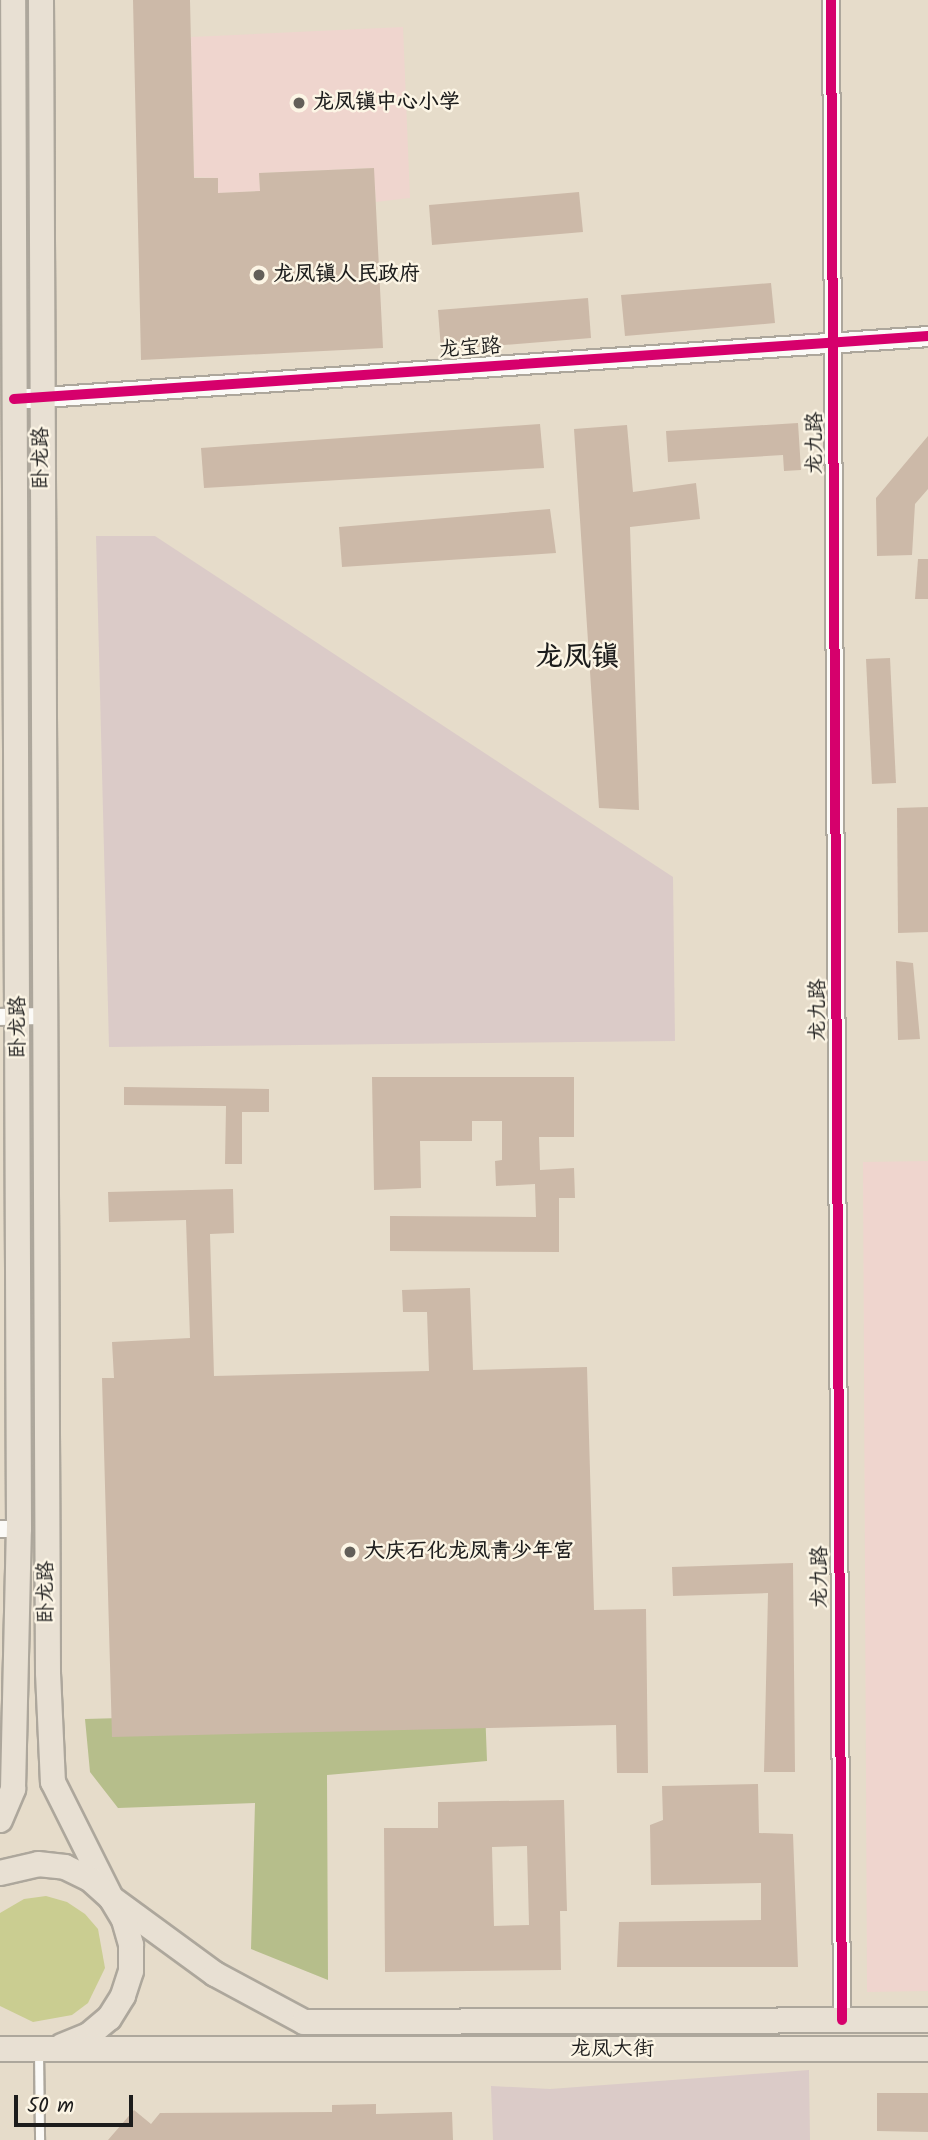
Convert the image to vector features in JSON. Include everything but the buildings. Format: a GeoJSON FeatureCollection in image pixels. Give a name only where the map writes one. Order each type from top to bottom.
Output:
{"type":"FeatureCollection","features":[{"type":"Feature","properties":{"kind":"main road","name":"卧龙路"},"geometry":{"type":"LineString","coordinates":[[0,1820],[13,1789],[18,1677],[10,1529],[13,0]]}},
{"type":"Feature","properties":{"kind":"main road","name":"卧龙路"},"geometry":{"type":"LineString","coordinates":[[39,2049],[65,2046],[89,2035],[109,2018],[123,1996],[131,1971],[131,1945],[124,1920],[53,1782],[48,1673],[41,0]]}},
{"type":"Feature","properties":{"kind":"main road"},"geometry":{"type":"LineString","coordinates":[[0,1873],[38,1864],[65,1867],[90,1879],[111,1898]]}},
{"type":"Feature","properties":{"kind":"main road","name":"龙凤大街"},"geometry":{"type":"LineString","coordinates":[[111,1898],[215,1974],[304,2022],[928,2020]]}},
{"type":"Feature","properties":{"kind":"main road"},"geometry":{"type":"LineString","coordinates":[[0,2039],[39,2049]]}},
{"type":"Feature","properties":{"kind":"main road"},"geometry":{"type":"LineString","coordinates":[[0,2049],[39,2049]]}},
{"type":"Feature","properties":{"kind":"main road","name":"龙凤大街"},"geometry":{"type":"LineString","coordinates":[[39,2049],[928,2049]]}},
{"type":"Feature","properties":{"kind":"street","name":"龙九路"},"geometry":{"type":"LineString","coordinates":[[831,0],[835,343],[842,2020]]}},
{"type":"Feature","properties":{"kind":"street","name":"龙宝路"},"geometry":{"type":"LineString","coordinates":[[14,399],[928,337]]}},
{"type":"Feature","properties":{"kind":"street"},"geometry":{"type":"LineString","coordinates":[[9,1016],[45,1016]]}},
{"type":"Feature","properties":{"kind":"lane"},"geometry":{"type":"LineString","coordinates":[[39,2049],[40,2140]]}},
{"type":"Feature","properties":{"kind":"shaded area","name":"龙凤镇中心小学"},"geometry":{"type":"Polygon","coordinates":[[[403,27],[410,198],[376,202],[373,168],[259,173],[260,191],[218,193],[217,178],[194,177],[191,37],[403,27]]]}},
{"type":"Feature","properties":{"kind":"shaded area"},"geometry":{"type":"Polygon","coordinates":[[[96,536],[155,536],[673,877],[675,1041],[109,1047],[96,536]]]}},
{"type":"Feature","properties":{"kind":"shaded area"},"geometry":{"type":"Polygon","coordinates":[[[928,1161],[928,1991],[867,1992],[863,1162],[928,1161]]]}},
{"type":"Feature","properties":{"kind":"shaded area"},"geometry":{"type":"Polygon","coordinates":[[[809,2070],[810,2140],[493,2140],[491,2086],[550,2089],[809,2070]]]}},
{"type":"Feature","properties":{"kind":"green space"},"geometry":{"type":"Polygon","coordinates":[[[485,1708],[487,1761],[327,1775],[328,1980],[251,1949],[255,1803],[118,1808],[90,1772],[85,1719],[485,1708]]]}},
{"type":"Feature","properties":{"kind":"green space"},"geometry":{"type":"Polygon","coordinates":[[[46,1896],[67,1902],[85,1914],[98,1929],[105,1968],[88,2003],[72,2015],[33,2022],[0,2006],[0,1913],[24,1899],[46,1896]]]}},
{"type":"Feature","properties":{"kind":"cycle path"},"geometry":{"type":"LineString","coordinates":[[831,0],[842,2020]]}},
{"type":"Feature","properties":{"kind":"cycle path"},"geometry":{"type":"LineString","coordinates":[[14,399],[928,336]]}},
{"type":"Feature","properties":{"kind":"place","name":"龙凤镇中心小学"},"geometry":{"type":"Point","coordinates":[299,103]}},
{"type":"Feature","properties":{"kind":"place","name":"龙凤镇人民政府"},"geometry":{"type":"Point","coordinates":[259,275]}},
{"type":"Feature","properties":{"kind":"place","name":"大庆石化龙凤青少年宫"},"geometry":{"type":"Point","coordinates":[350,1552]}},
{"type":"Feature","properties":{"kind":"district","name":"龙凤镇"},"geometry":{"type":"Point","coordinates":[577,658]}}]}
